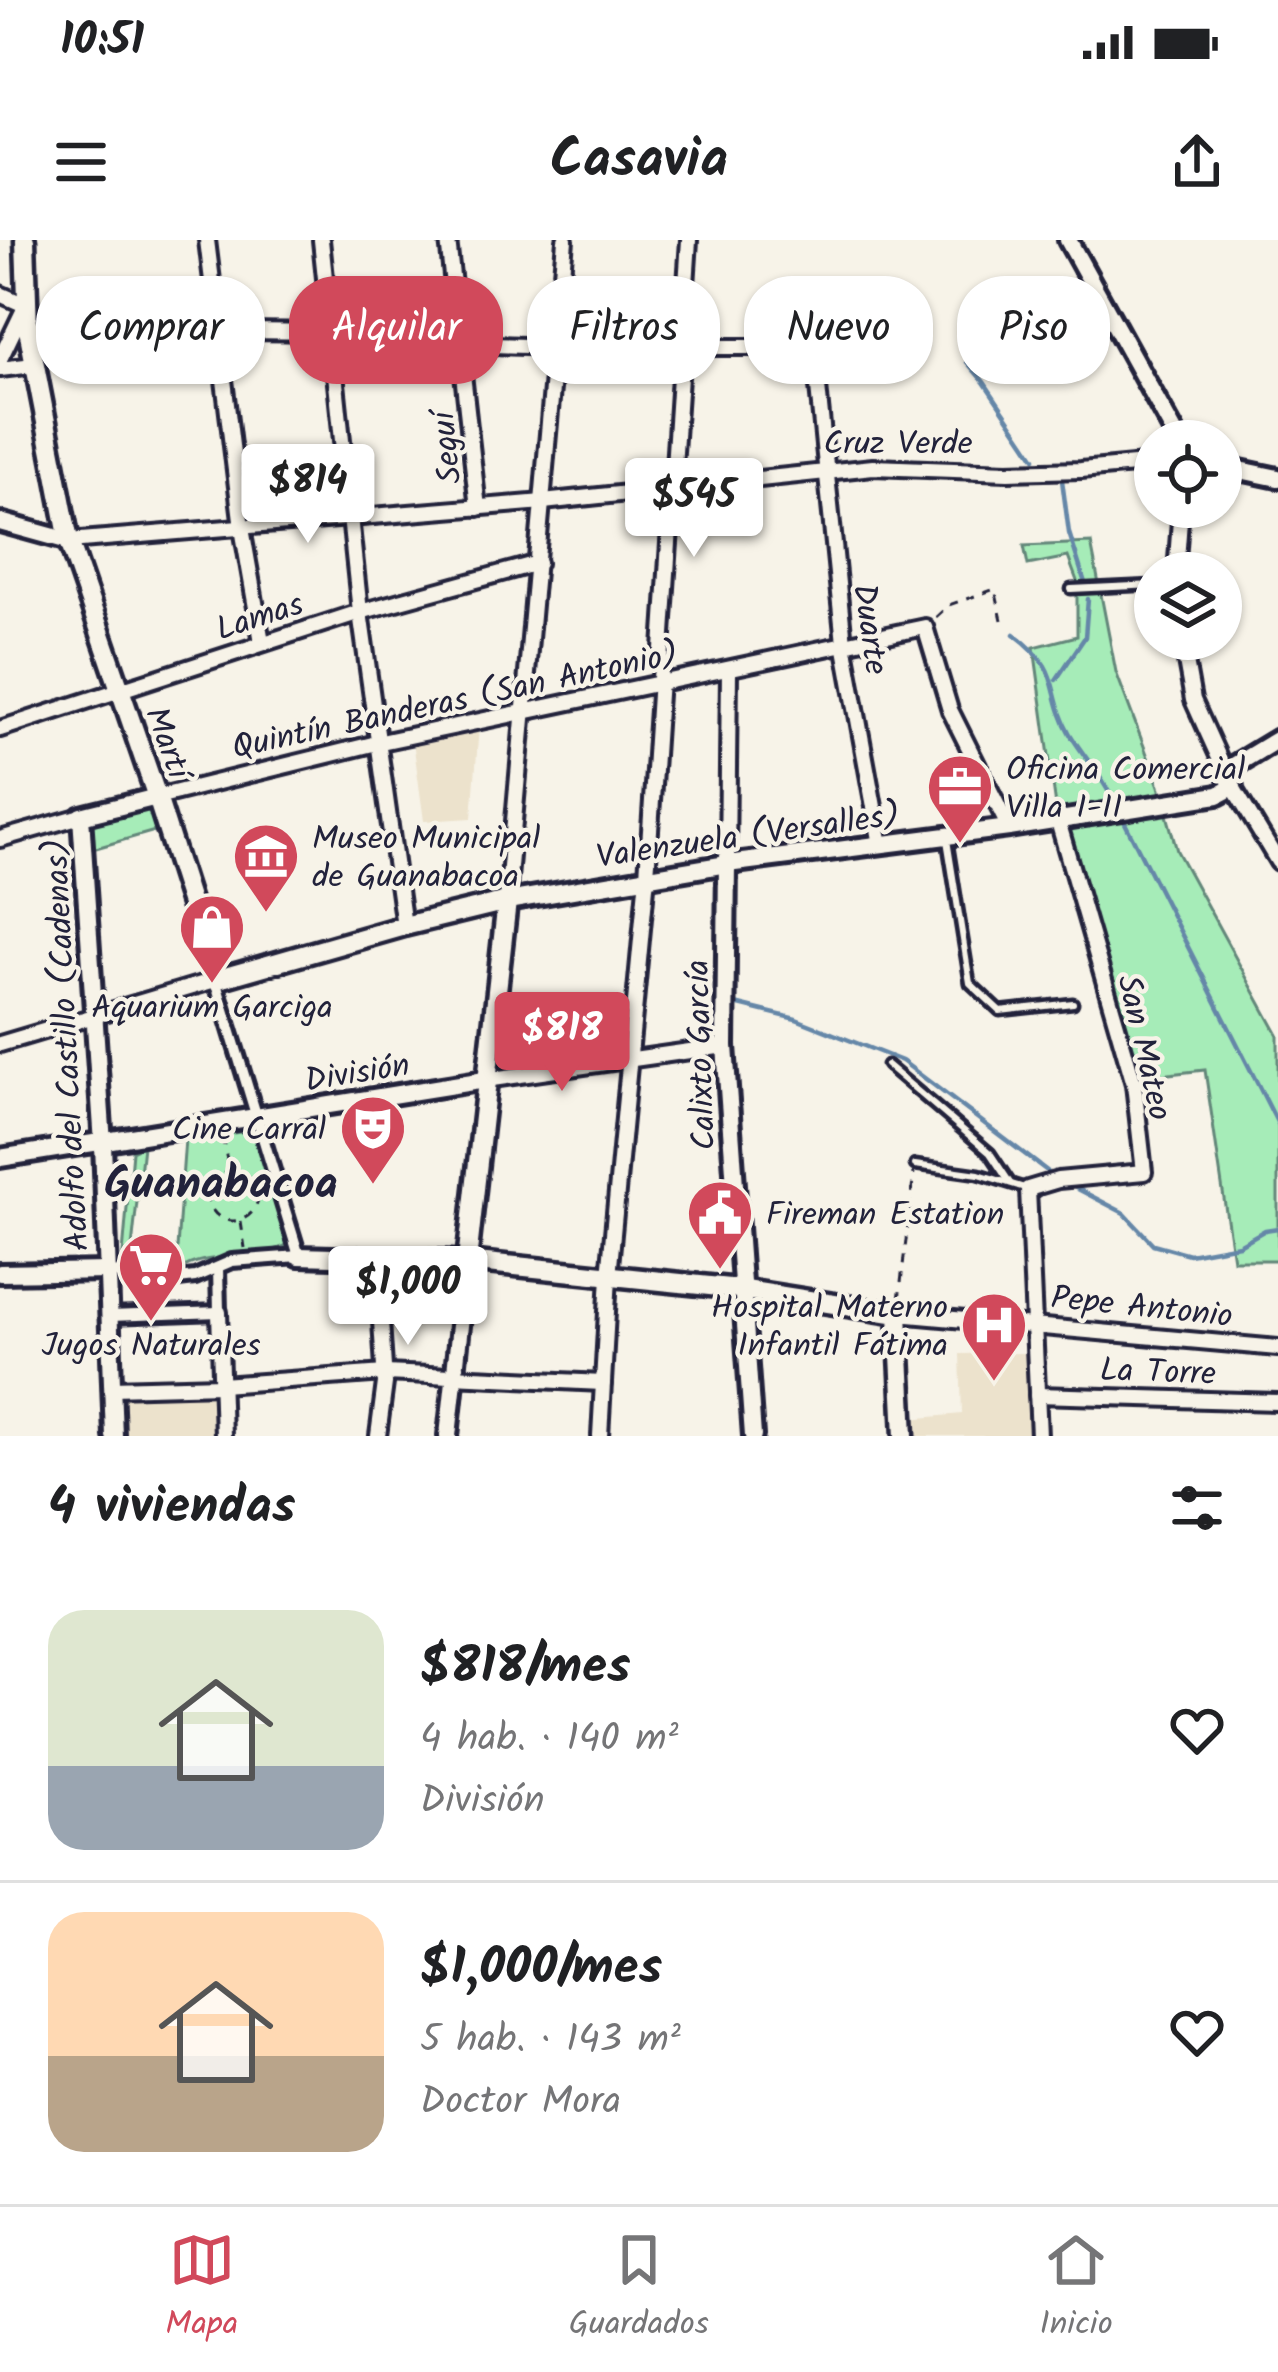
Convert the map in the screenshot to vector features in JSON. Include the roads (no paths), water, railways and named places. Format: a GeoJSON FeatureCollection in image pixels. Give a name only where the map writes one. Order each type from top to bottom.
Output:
{"type":"FeatureCollection","features":[{"type":"Feature","properties":{"kind":"main road","name":"Martí"},"geometry":{"type":"LineString","coordinates":[[25,240],[28,329],[69,542],[215,980]]}},
{"type":"Feature","properties":{"kind":"main road","name":"Valenzuela (Versalles)"},"geometry":{"type":"LineString","coordinates":[[215,980],[508,901]]}},
{"type":"Feature","properties":{"kind":"main road"},"geometry":{"type":"LineString","coordinates":[[466,1261],[508,901]]}},
{"type":"Feature","properties":{"kind":"main road","name":"Pepe Antonio"},"geometry":{"type":"LineString","coordinates":[[466,1261],[739,1289],[898,1314]]}},
{"type":"Feature","properties":{"kind":"main road"},"geometry":{"type":"LineString","coordinates":[[898,1314],[904,1436]]}},
{"type":"Feature","properties":{"kind":"street"},"geometry":{"type":"LineString","coordinates":[[207,240],[211,276]]}},
{"type":"Feature","properties":{"kind":"street"},"geometry":{"type":"LineString","coordinates":[[320,240],[324,276]]}},
{"type":"Feature","properties":{"kind":"street","name":"Seguí"},"geometry":{"type":"LineString","coordinates":[[448,240],[452,276]]}},
{"type":"Feature","properties":{"kind":"street"},"geometry":{"type":"LineString","coordinates":[[562,276],[565,240]]}},
{"type":"Feature","properties":{"kind":"street"},"geometry":{"type":"LineString","coordinates":[[686,276],[689,240]]}},
{"type":"Feature","properties":{"kind":"street"},"geometry":{"type":"LineString","coordinates":[[1068,240],[1167,420]]}},
{"type":"Feature","properties":{"kind":"street"},"geometry":{"type":"LineString","coordinates":[[0,294],[25,306],[0,359]]}},
{"type":"Feature","properties":{"kind":"street"},"geometry":{"type":"LineString","coordinates":[[28,329],[36,329]]}},
{"type":"Feature","properties":{"kind":"street"},"geometry":{"type":"LineString","coordinates":[[0,369],[34,365]]}},
{"type":"Feature","properties":{"kind":"street"},"geometry":{"type":"LineString","coordinates":[[224,384],[262,642]]}},
{"type":"Feature","properties":{"kind":"street"},"geometry":{"type":"LineString","coordinates":[[337,384],[360,612],[404,926]]}},
{"type":"Feature","properties":{"kind":"street","name":"Seguí"},"geometry":{"type":"LineString","coordinates":[[465,384],[478,508]]}},
{"type":"Feature","properties":{"kind":"street"},"geometry":{"type":"LineString","coordinates":[[508,901],[553,384]]}},
{"type":"Feature","properties":{"kind":"street"},"geometry":{"type":"LineString","coordinates":[[600,1436],[609,1276],[647,876],[680,384]]}},
{"type":"Feature","properties":{"kind":"street","name":"Duarte"},"geometry":{"type":"LineString","coordinates":[[818,384],[844,643],[881,844]]}},
{"type":"Feature","properties":{"kind":"street","name":"Cruz Verde"},"geometry":{"type":"LineString","coordinates":[[0,522],[69,542],[543,502],[873,466],[1081,470],[1134,465]]}},
{"type":"Feature","properties":{"kind":"street"},"geometry":{"type":"LineString","coordinates":[[1242,470],[1278,478]]}},
{"type":"Feature","properties":{"kind":"street","name":"Lamas"},"geometry":{"type":"LineString","coordinates":[[0,729],[262,642],[538,562]]}},
{"type":"Feature","properties":{"kind":"street","name":"Quintín Banderas (San Antonio)"},"geometry":{"type":"LineString","coordinates":[[0,839],[381,742],[926,627],[950,710],[1009,828]]}},
{"type":"Feature","properties":{"kind":"street"},"geometry":{"type":"LineString","coordinates":[[1186,660],[1193,700],[1229,779],[1278,862]]}},
{"type":"Feature","properties":{"kind":"street","name":"Calixto García"},"geometry":{"type":"LineString","coordinates":[[729,671],[724,1046],[753,1436]]}},
{"type":"Feature","properties":{"kind":"street","name":"Valenzuela (Versalles)"},"geometry":{"type":"LineString","coordinates":[[508,901],[727,864],[1009,828],[1217,795],[1229,779],[1278,739]]}},
{"type":"Feature","properties":{"kind":"street","name":"Adolfo del Castillo (Cadenas)"},"geometry":{"type":"LineString","coordinates":[[82,816],[104,1144],[114,1436]]}},
{"type":"Feature","properties":{"kind":"street","name":"San Mateo"},"geometry":{"type":"LineString","coordinates":[[1028,1189],[1058,1180],[1144,1172],[1134,1084],[1058,821]]}},
{"type":"Feature","properties":{"kind":"street","name":"Valenzuela (Versalles)"},"geometry":{"type":"LineString","coordinates":[[0,1044],[215,980]]}},
{"type":"Feature","properties":{"kind":"street","name":"Martí"},"geometry":{"type":"LineString","coordinates":[[215,980],[299,1256]]}},
{"type":"Feature","properties":{"kind":"street","name":"División"},"geometry":{"type":"LineString","coordinates":[[0,1158],[724,1046]]}},
{"type":"Feature","properties":{"kind":"street"},"geometry":{"type":"LineString","coordinates":[[1028,1189],[1039,1436]]}},
{"type":"Feature","properties":{"kind":"street","name":"Pepe Antonio"},"geometry":{"type":"LineString","coordinates":[[0,1273],[107,1271],[162,1281],[195,1277],[248,1260],[299,1256],[466,1261]]}},
{"type":"Feature","properties":{"kind":"street"},"geometry":{"type":"LineString","coordinates":[[377,1258],[385,1372],[378,1436]]}},
{"type":"Feature","properties":{"kind":"street"},"geometry":{"type":"LineString","coordinates":[[448,1436],[466,1261]]}},
{"type":"Feature","properties":{"kind":"street"},"geometry":{"type":"LineString","coordinates":[[218,1268],[224,1436]]}},
{"type":"Feature","properties":{"kind":"street"},"geometry":{"type":"LineString","coordinates":[[110,1316],[219,1312]]}},
{"type":"Feature","properties":{"kind":"street","name":"Pepe Antonio"},"geometry":{"type":"LineString","coordinates":[[898,1314],[1278,1348]]}},
{"type":"Feature","properties":{"kind":"street"},"geometry":{"type":"LineString","coordinates":[[112,1388],[385,1372],[603,1383]]}},
{"type":"Feature","properties":{"kind":"street","name":"La Torre"},"geometry":{"type":"LineString","coordinates":[[1037,1395],[1278,1402]]}},
{"type":"Feature","properties":{"kind":"lane"},"geometry":{"type":"LineString","coordinates":[[1071,589],[1134,587]]}},
{"type":"Feature","properties":{"kind":"lane"},"geometry":{"type":"LineString","coordinates":[[947,836],[970,983],[1000,1011],[1073,1003]]}},
{"type":"Feature","properties":{"kind":"lane"},"geometry":{"type":"LineString","coordinates":[[887,1065],[990,1153],[1010,1184]]}},
{"type":"Feature","properties":{"kind":"lane"},"geometry":{"type":"LineString","coordinates":[[915,1165],[979,1174],[1028,1189]]}},
{"type":"Feature","properties":{"kind":"waterway"},"geometry":{"type":"LineString","coordinates":[[985,384],[1035,458]]}},
{"type":"Feature","properties":{"kind":"waterway"},"geometry":{"type":"LineString","coordinates":[[1062,480],[1069,533],[1085,583]]}},
{"type":"Feature","properties":{"kind":"waterway"},"geometry":{"type":"LineString","coordinates":[[1056,680],[1085,637],[1088,599]]}},
{"type":"Feature","properties":{"kind":"waterway"},"geometry":{"type":"LineString","coordinates":[[1014,634],[1041,659],[1070,734],[1113,800]]}},
{"type":"Feature","properties":{"kind":"waterway"},"geometry":{"type":"LineString","coordinates":[[1124,821],[1278,1124]]}},
{"type":"Feature","properties":{"kind":"waterway"},"geometry":{"type":"LineString","coordinates":[[735,1004],[796,1019],[902,1061],[1047,1171]]}},
{"type":"Feature","properties":{"kind":"waterway"},"geometry":{"type":"LineString","coordinates":[[1072,1186],[1124,1213],[1153,1244],[1189,1254],[1239,1245],[1278,1228]]}},
{"type":"Feature","properties":{"kind":"place","name":"Oficina Comercial Villa I-II"},"geometry":{"type":"Point","coordinates":[960,846]}},
{"type":"Feature","properties":{"kind":"place","name":"Museo Municipal de Guanabacoa"},"geometry":{"type":"Point","coordinates":[266,915]}},
{"type":"Feature","properties":{"kind":"place","name":"Aquarium Garciga"},"geometry":{"type":"Point","coordinates":[212,986]}},
{"type":"Feature","properties":{"kind":"place","name":"Cine Carral"},"geometry":{"type":"Point","coordinates":[373,1187]}},
{"type":"Feature","properties":{"kind":"place","name":"Fireman Estation"},"geometry":{"type":"Point","coordinates":[720,1272]}},
{"type":"Feature","properties":{"kind":"place","name":"Jugos Naturales"},"geometry":{"type":"Point","coordinates":[151,1324]}},
{"type":"Feature","properties":{"kind":"place","name":"Hospital Materno Infantil Fátima"},"geometry":{"type":"Point","coordinates":[994,1384]}},
{"type":"Feature","properties":{"kind":"district","name":"Guanabacoa"},"geometry":{"type":"Point","coordinates":[221,1182]}}]}
